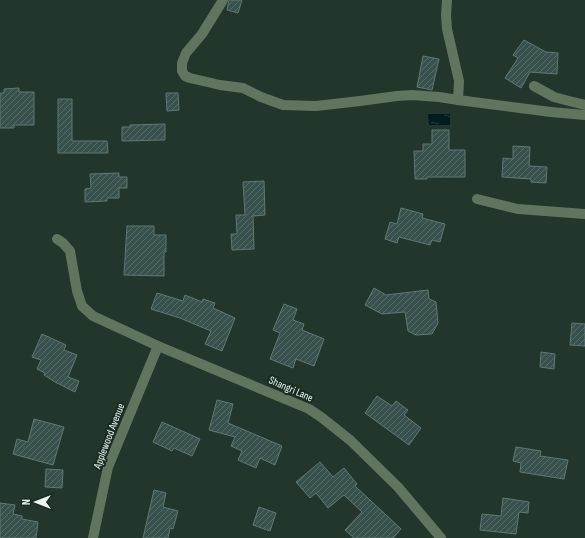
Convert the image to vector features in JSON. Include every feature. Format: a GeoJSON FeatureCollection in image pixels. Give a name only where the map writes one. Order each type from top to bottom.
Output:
{"type":"FeatureCollection","features":[{"type":"Feature","properties":{"kind":"street"},"geometry":{"type":"LineString","coordinates":[[223,0],[202,34],[186,52],[182,63],[182,70],[186,76],[190,78],[212,84],[243,88],[261,97],[283,105],[316,106],[412,95],[585,115]]}},
{"type":"Feature","properties":{"kind":"street"},"geometry":{"type":"LineString","coordinates":[[447,0],[447,29],[459,81],[458,100]]}},
{"type":"Feature","properties":{"kind":"street"},"geometry":{"type":"LineString","coordinates":[[534,86],[554,97],[585,104]]}},
{"type":"Feature","properties":{"kind":"street"},"geometry":{"type":"LineString","coordinates":[[477,199],[518,208],[585,214]]}},
{"type":"Feature","properties":{"kind":"street","name":"Shangri Lane"},"geometry":{"type":"LineString","coordinates":[[57,239],[70,251],[77,291],[82,306],[93,316],[158,346],[309,409],[350,440],[398,487],[441,538]]}},
{"type":"Feature","properties":{"kind":"street","name":"Applewood Avenue"},"geometry":{"type":"LineString","coordinates":[[92,538],[108,467],[158,346]]}},
{"type":"Feature","properties":{"kind":"water"},"geometry":{"type":"Polygon","coordinates":[[[428,114],[450,114],[450,125],[429,125],[428,114]]]}},
{"type":"Feature","properties":{"kind":"building"},"geometry":{"type":"Polygon","coordinates":[[[229,0],[242,0],[238,13],[227,10],[229,0]]]}},
{"type":"Feature","properties":{"kind":"building"},"geometry":{"type":"Polygon","coordinates":[[[524,40],[546,52],[558,53],[557,74],[530,72],[521,88],[505,78],[518,58],[513,55],[524,40]]]}},
{"type":"Feature","properties":{"kind":"building"},"geometry":{"type":"Polygon","coordinates":[[[423,56],[439,59],[432,90],[417,87],[423,56]]]}},
{"type":"Feature","properties":{"kind":"building"},"geometry":{"type":"Polygon","coordinates":[[[19,88],[19,92],[34,92],[34,125],[14,125],[14,128],[0,128],[0,93],[4,93],[4,89],[19,88]]]}},
{"type":"Feature","properties":{"kind":"building"},"geometry":{"type":"Polygon","coordinates":[[[166,93],[178,93],[179,110],[167,111],[166,93]]]}},
{"type":"Feature","properties":{"kind":"building"},"geometry":{"type":"Polygon","coordinates":[[[58,99],[72,99],[72,141],[107,141],[108,153],[58,153],[58,99]]]}},
{"type":"Feature","properties":{"kind":"building"},"geometry":{"type":"Polygon","coordinates":[[[165,124],[165,140],[122,141],[122,127],[130,127],[130,125],[165,124]]]}},
{"type":"Feature","properties":{"kind":"building"},"geometry":{"type":"Polygon","coordinates":[[[432,130],[449,130],[449,150],[465,150],[465,177],[427,177],[427,179],[415,179],[414,151],[423,151],[423,144],[432,144],[432,130]]]}},
{"type":"Feature","properties":{"kind":"building"},"geometry":{"type":"Polygon","coordinates":[[[513,146],[530,147],[529,166],[547,167],[546,183],[531,182],[531,179],[502,177],[503,158],[513,159],[513,146]]]}},
{"type":"Feature","properties":{"kind":"building"},"geometry":{"type":"Polygon","coordinates":[[[119,173],[119,177],[127,177],[127,188],[119,188],[119,198],[107,198],[107,201],[85,202],[85,189],[91,188],[90,174],[119,173]]]}},
{"type":"Feature","properties":{"kind":"building"},"geometry":{"type":"Polygon","coordinates":[[[264,181],[265,215],[253,216],[254,249],[232,250],[231,234],[237,234],[236,215],[245,215],[243,182],[264,181]]]}},
{"type":"Feature","properties":{"kind":"building"},"geometry":{"type":"Polygon","coordinates":[[[401,208],[423,214],[422,218],[445,224],[440,242],[432,240],[430,245],[399,237],[397,243],[385,239],[390,222],[397,224],[401,208]]]}},
{"type":"Feature","properties":{"kind":"building"},"geometry":{"type":"Polygon","coordinates":[[[127,226],[154,226],[154,235],[166,235],[164,276],[124,275],[127,226]]]}},
{"type":"Feature","properties":{"kind":"building"},"geometry":{"type":"Polygon","coordinates":[[[374,288],[386,295],[428,290],[429,299],[436,302],[438,323],[432,334],[416,335],[408,331],[405,312],[382,314],[365,305],[374,288]]]}},
{"type":"Feature","properties":{"kind":"building"},"geometry":{"type":"Polygon","coordinates":[[[157,293],[183,301],[185,295],[202,302],[203,299],[215,303],[213,308],[235,318],[222,351],[205,344],[211,331],[180,318],[151,309],[157,293]]]}},
{"type":"Feature","properties":{"kind":"building"},"geometry":{"type":"Polygon","coordinates":[[[284,304],[297,309],[293,320],[304,324],[302,330],[324,339],[314,366],[296,359],[293,368],[270,359],[280,333],[273,330],[284,304]]]}},
{"type":"Feature","properties":{"kind":"building"},"geometry":{"type":"Polygon","coordinates":[[[572,323],[585,324],[585,346],[570,345],[572,323]]]}},
{"type":"Feature","properties":{"kind":"building"},"geometry":{"type":"Polygon","coordinates":[[[42,334],[66,345],[64,350],[77,355],[68,377],[79,381],[75,392],[55,382],[44,375],[45,373],[37,369],[41,360],[32,357],[42,334]]]}},
{"type":"Feature","properties":{"kind":"building"},"geometry":{"type":"Polygon","coordinates":[[[541,352],[555,354],[554,369],[540,367],[541,352]]]}},
{"type":"Feature","properties":{"kind":"building"},"geometry":{"type":"Polygon","coordinates":[[[377,396],[392,406],[396,401],[408,410],[404,415],[421,428],[409,445],[365,413],[377,396]]]}},
{"type":"Feature","properties":{"kind":"building"},"geometry":{"type":"Polygon","coordinates":[[[217,400],[233,404],[228,423],[282,446],[275,465],[260,458],[256,468],[238,460],[242,451],[231,446],[235,437],[209,430],[217,400]]]}},
{"type":"Feature","properties":{"kind":"building"},"geometry":{"type":"Polygon","coordinates":[[[34,419],[64,427],[53,465],[13,454],[17,439],[28,442],[34,419]]]}},
{"type":"Feature","properties":{"kind":"building"},"geometry":{"type":"Polygon","coordinates":[[[162,422],[200,439],[192,456],[174,448],[172,451],[153,442],[162,422]]]}},
{"type":"Feature","properties":{"kind":"building"},"geometry":{"type":"Polygon","coordinates":[[[516,447],[541,451],[540,456],[568,460],[564,479],[520,472],[521,463],[513,461],[516,447]]]}},
{"type":"Feature","properties":{"kind":"building"},"geometry":{"type":"Polygon","coordinates":[[[320,462],[333,477],[344,468],[357,484],[355,486],[401,529],[393,538],[354,538],[345,530],[362,512],[344,495],[328,508],[316,493],[310,498],[296,482],[320,462]]]}},
{"type":"Feature","properties":{"kind":"building"},"geometry":{"type":"Polygon","coordinates":[[[46,469],[63,470],[62,488],[45,487],[46,469]]]}},
{"type":"Feature","properties":{"kind":"building"},"geometry":{"type":"Polygon","coordinates":[[[154,490],[166,493],[163,507],[178,511],[173,529],[170,528],[168,538],[143,538],[154,490]]]}},
{"type":"Feature","properties":{"kind":"building"},"geometry":{"type":"Polygon","coordinates":[[[503,498],[529,502],[528,513],[519,512],[516,534],[480,530],[482,514],[501,516],[503,498]]]}},
{"type":"Feature","properties":{"kind":"building"},"geometry":{"type":"Polygon","coordinates":[[[0,503],[15,505],[13,514],[22,516],[22,519],[38,522],[36,538],[0,538],[0,503]]]}},
{"type":"Feature","properties":{"kind":"building"},"geometry":{"type":"Polygon","coordinates":[[[259,507],[276,513],[270,531],[253,525],[259,507]]]}}]}
